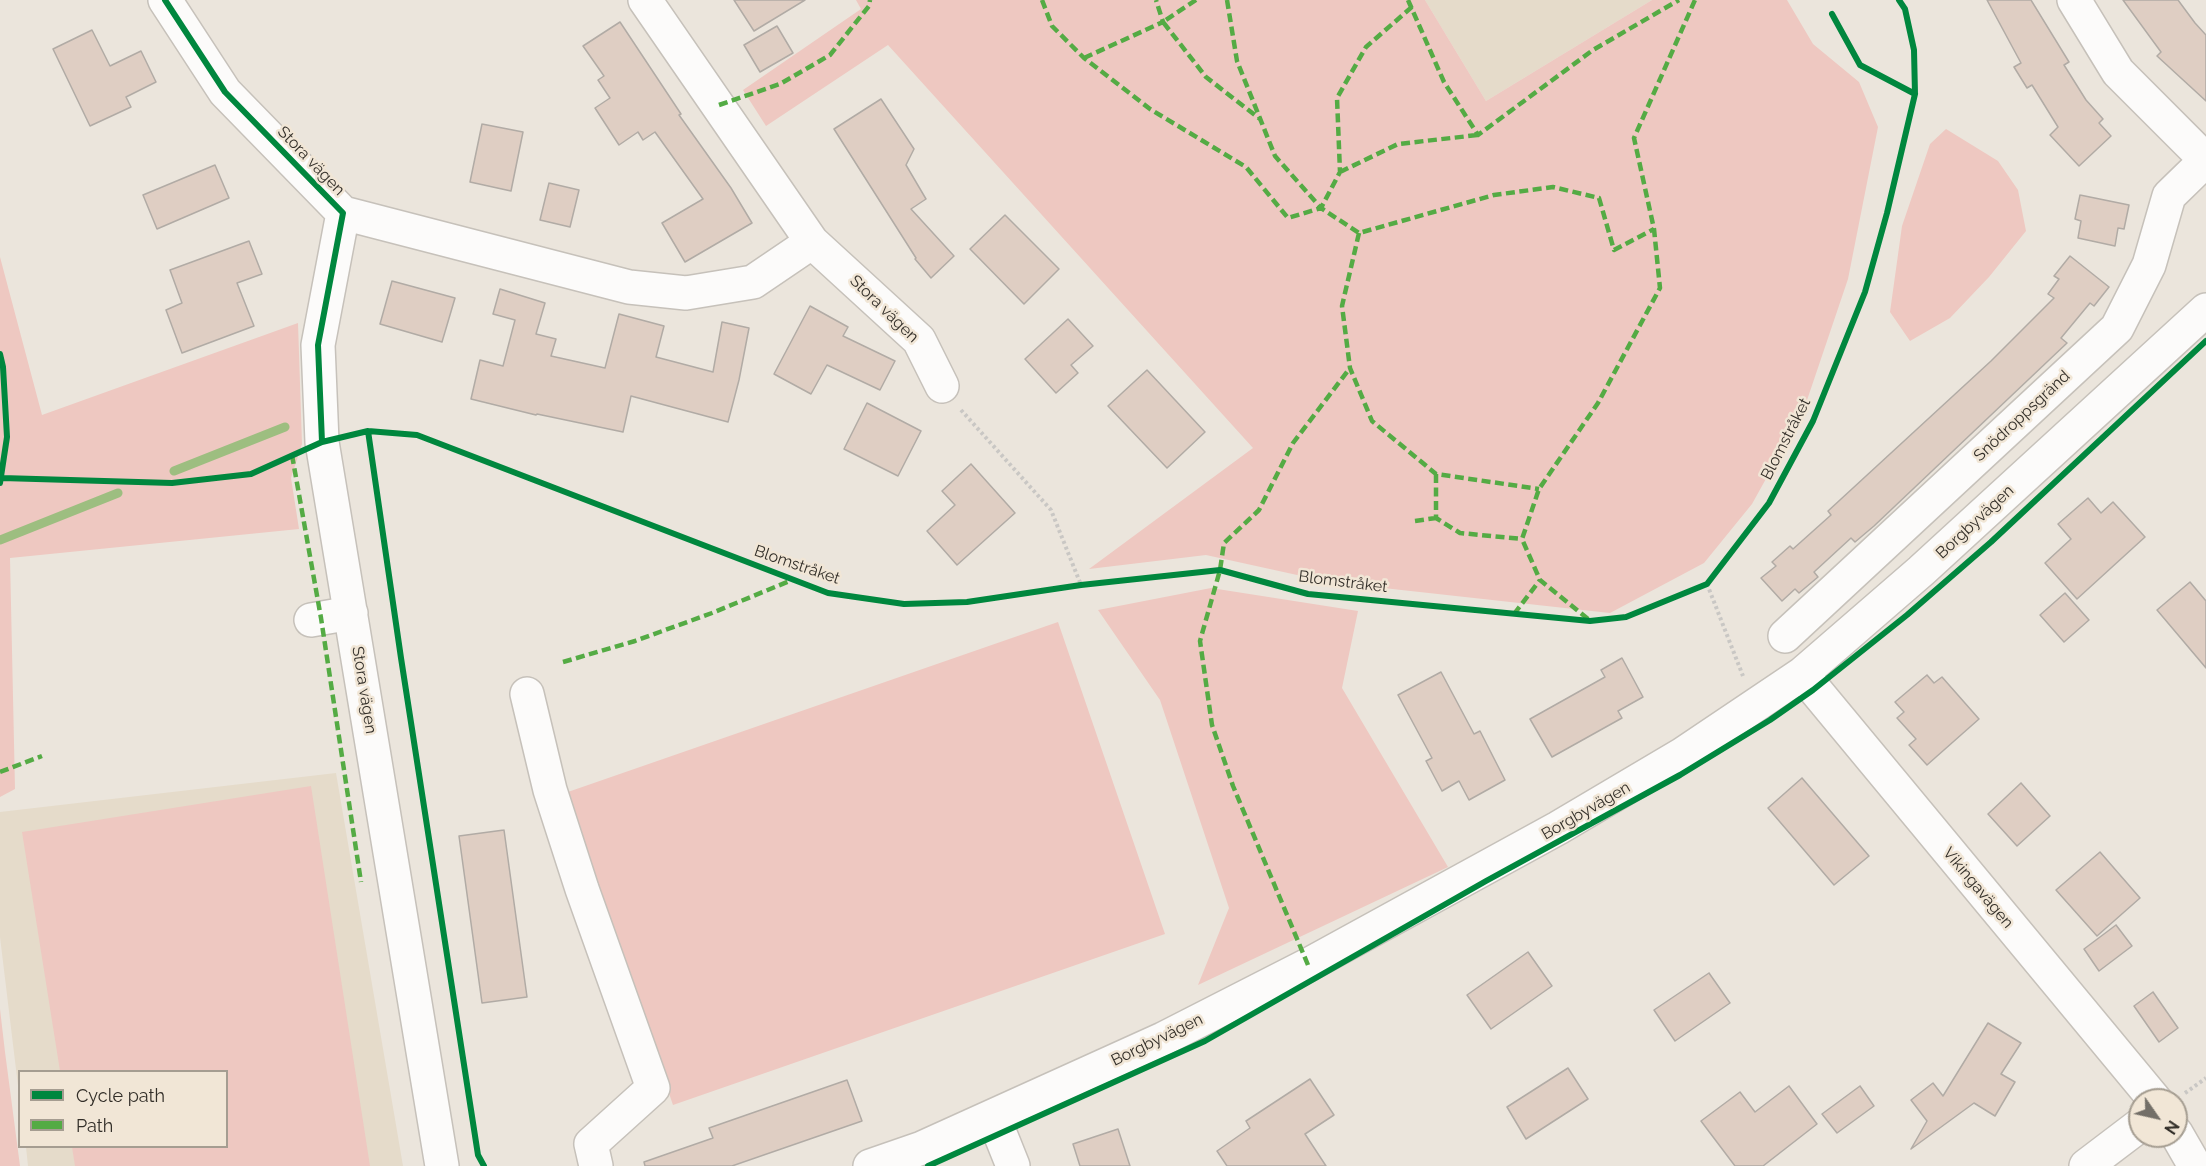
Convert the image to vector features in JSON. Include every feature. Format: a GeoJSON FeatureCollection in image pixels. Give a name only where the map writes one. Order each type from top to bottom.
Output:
{"type":"FeatureCollection","features":[{"type":"Feature","properties":{"kind":"street","name":"Stora vägen"},"geometry":{"type":"LineString","coordinates":[[165,0],[225,92],[343,213],[629,287],[686,293],[753,282],[812,242]]}},
{"type":"Feature","properties":{"kind":"street","name":"Stora vägen"},"geometry":{"type":"LineString","coordinates":[[645,0],[812,242],[919,340],[942,386]]}},
{"type":"Feature","properties":{"kind":"street"},"geometry":{"type":"LineString","coordinates":[[2074,0],[2118,72],[2206,160]]}},
{"type":"Feature","properties":{"kind":"street","name":"Snödroppsgränd"},"geometry":{"type":"LineString","coordinates":[[1785,636],[2117,328],[2149,265],[2169,196],[2206,160]]}},
{"type":"Feature","properties":{"kind":"street","name":"Stora vägen"},"geometry":{"type":"LineString","coordinates":[[343,213],[318,345],[322,442],[442,1166]]}},
{"type":"Feature","properties":{"kind":"street","name":"Borgbyvägen"},"geometry":{"type":"LineString","coordinates":[[870,1166],[922,1148],[1163,1039],[1308,964],[1558,828],[1759,705],[1802,674],[1921,571],[2206,310]]}},
{"type":"Feature","properties":{"kind":"street"},"geometry":{"type":"LineString","coordinates":[[311,620],[351,613]]}},
{"type":"Feature","properties":{"kind":"street","name":"Vikingavägen"},"geometry":{"type":"LineString","coordinates":[[1802,674],[2161,1088]]}},
{"type":"Feature","properties":{"kind":"street"},"geometry":{"type":"LineString","coordinates":[[526,694],[550,790],[582,889],[653,1088],[591,1144],[596,1166]]}},
{"type":"Feature","properties":{"kind":"street"},"geometry":{"type":"LineString","coordinates":[[993,1116],[1013,1166]]}},
{"type":"Feature","properties":{"kind":"street"},"geometry":{"type":"LineString","coordinates":[[2086,1166],[2128,1134]]}},
{"type":"Feature","properties":{"kind":"street"},"geometry":{"type":"LineString","coordinates":[[2184,1148],[2194,1166]]}},
{"type":"Feature","properties":{"kind":"path"},"geometry":{"type":"LineString","coordinates":[[942,386],[1051,510],[1081,585]]}},
{"type":"Feature","properties":{"kind":"path"},"geometry":{"type":"LineString","coordinates":[[1696,588],[1707,584],[1713,575]]}},
{"type":"Feature","properties":{"kind":"path"},"geometry":{"type":"LineString","coordinates":[[1069,587],[1092,584]]}},
{"type":"Feature","properties":{"kind":"path"},"geometry":{"type":"LineString","coordinates":[[1707,584],[1748,689],[1759,705]]}},
{"type":"Feature","properties":{"kind":"path"},"geometry":{"type":"LineString","coordinates":[[2187,1088],[2206,1078]]}},
{"type":"Feature","properties":{"kind":"shaded area"},"geometry":{"type":"Polygon","coordinates":[[[856,0],[1425,0],[1486,101],[1652,0],[1787,0],[1813,44],[1859,82],[1878,127],[1848,279],[1803,412],[1752,504],[1704,563],[1610,613],[1329,582],[1206,555],[1089,569],[1253,448],[888,45],[766,126],[743,90],[861,9],[856,0]]]}},
{"type":"Feature","properties":{"kind":"shaded area"},"geometry":{"type":"Polygon","coordinates":[[[1425,0],[1652,0],[1486,101],[1425,0]]]}},
{"type":"Feature","properties":{"kind":"shaded area"},"geometry":{"type":"Polygon","coordinates":[[[1946,129],[1998,161],[2018,190],[2026,231],[1989,277],[1950,318],[1910,341],[1890,312],[1902,226],[1930,144],[1946,129]]]}},
{"type":"Feature","properties":{"kind":"shaded area"},"geometry":{"type":"Polygon","coordinates":[[[0,257],[42,415],[298,323],[302,444],[291,478],[299,529],[10,558],[15,789],[0,797],[0,257]]]}},
{"type":"Feature","properties":{"kind":"shaded area"},"geometry":{"type":"Polygon","coordinates":[[[1211,588],[1358,611],[1342,688],[1448,867],[1198,985],[1229,908],[1160,700],[1098,610],[1211,588]]]}},
{"type":"Feature","properties":{"kind":"shaded area"},"geometry":{"type":"Polygon","coordinates":[[[1058,622],[1165,934],[673,1105],[565,793],[1058,622]]]}},
{"type":"Feature","properties":{"kind":"shaded area"},"geometry":{"type":"Polygon","coordinates":[[[336,773],[403,1166],[28,1166],[26,1148],[228,1148],[228,1070],[18,1070],[18,1086],[0,937],[0,812],[336,773]]]}},
{"type":"Feature","properties":{"kind":"shaded area"},"geometry":{"type":"Polygon","coordinates":[[[311,786],[370,1166],[75,1166],[72,1148],[228,1148],[228,1070],[60,1070],[22,832],[311,786]]]}},
{"type":"Feature","properties":{"kind":"shaded area"},"geometry":{"type":"Polygon","coordinates":[[[0,1009],[5,1052],[20,1166],[0,1166],[0,1009]]]}},
{"type":"Feature","properties":{"kind":"building"},"geometry":{"type":"Polygon","coordinates":[[[734,0],[805,0],[754,31],[734,0]]]}},
{"type":"Feature","properties":{"kind":"building"},"geometry":{"type":"Polygon","coordinates":[[[1987,0],[2031,0],[2069,62],[2064,65],[2086,100],[2103,119],[2099,123],[2111,136],[2079,166],[2050,135],[2058,127],[2032,85],[2027,88],[2014,67],[2021,63],[1987,0]]]}},
{"type":"Feature","properties":{"kind":"building"},"geometry":{"type":"Polygon","coordinates":[[[2123,0],[2178,0],[2206,35],[2206,101],[2157,56],[2161,52],[2123,0]]]}},
{"type":"Feature","properties":{"kind":"building"},"geometry":{"type":"Polygon","coordinates":[[[620,22],[752,223],[685,262],[662,223],[703,199],[655,132],[643,140],[638,132],[619,145],[595,108],[610,98],[598,80],[604,76],[583,46],[620,22]]]}},
{"type":"Feature","properties":{"kind":"building"},"geometry":{"type":"Polygon","coordinates":[[[777,26],[793,53],[760,72],[744,45],[777,26]]]}},
{"type":"Feature","properties":{"kind":"building"},"geometry":{"type":"Polygon","coordinates":[[[92,30],[110,66],[141,51],[156,82],[126,97],[131,107],[90,126],[53,49],[92,30]]]}},
{"type":"Feature","properties":{"kind":"building"},"geometry":{"type":"Polygon","coordinates":[[[881,99],[914,149],[906,165],[926,199],[911,209],[954,256],[931,278],[915,259],[834,129],[881,99]]]}},
{"type":"Feature","properties":{"kind":"building"},"geometry":{"type":"Polygon","coordinates":[[[482,124],[523,132],[511,191],[470,182],[482,124]]]}},
{"type":"Feature","properties":{"kind":"building"},"geometry":{"type":"Polygon","coordinates":[[[215,165],[229,198],[157,229],[143,195],[215,165]]]}},
{"type":"Feature","properties":{"kind":"building"},"geometry":{"type":"Polygon","coordinates":[[[549,183],[579,190],[570,227],[540,220],[549,183]]]}},
{"type":"Feature","properties":{"kind":"building"},"geometry":{"type":"Polygon","coordinates":[[[2080,195],[2129,205],[2124,229],[2118,228],[2115,246],[2078,238],[2081,221],[2075,219],[2080,195]]]}},
{"type":"Feature","properties":{"kind":"building"},"geometry":{"type":"Polygon","coordinates":[[[1005,215],[1059,269],[1024,304],[970,249],[1005,215]]]}},
{"type":"Feature","properties":{"kind":"building"},"geometry":{"type":"Polygon","coordinates":[[[249,241],[262,274],[237,283],[254,326],[182,353],[166,310],[182,303],[170,270],[249,241]]]}},
{"type":"Feature","properties":{"kind":"building"},"geometry":{"type":"Polygon","coordinates":[[[2070,256],[2109,287],[2094,306],[2090,303],[2061,338],[2067,343],[1874,526],[1855,542],[1851,538],[1814,572],[1818,577],[1799,593],[1795,589],[1782,601],[1761,578],[1776,566],[1772,562],[1790,546],[1793,549],[1831,515],[1828,511],[1991,361],[2054,298],[2048,294],[2059,279],[2054,276],[2070,256]]]}},
{"type":"Feature","properties":{"kind":"building"},"geometry":{"type":"Polygon","coordinates":[[[392,281],[455,298],[442,342],[380,324],[392,281]]]}},
{"type":"Feature","properties":{"kind":"building"},"geometry":{"type":"Polygon","coordinates":[[[500,289],[545,303],[536,334],[556,339],[551,356],[605,368],[619,314],[664,326],[656,357],[713,372],[722,322],[749,328],[728,422],[631,396],[623,432],[536,415],[471,399],[480,360],[503,366],[515,320],[493,314],[500,289]]]}},
{"type":"Feature","properties":{"kind":"building"},"geometry":{"type":"Polygon","coordinates":[[[810,306],[848,327],[843,336],[895,361],[880,390],[827,365],[811,394],[774,374],[810,306]]]}},
{"type":"Feature","properties":{"kind":"building"},"geometry":{"type":"Polygon","coordinates":[[[1068,319],[1093,346],[1071,365],[1078,373],[1056,393],[1025,359],[1068,319]]]}},
{"type":"Feature","properties":{"kind":"building"},"geometry":{"type":"Polygon","coordinates":[[[1147,370],[1205,432],[1167,468],[1108,406],[1147,370]]]}},
{"type":"Feature","properties":{"kind":"building"},"geometry":{"type":"Polygon","coordinates":[[[867,403],[921,431],[898,476],[844,449],[867,403]]]}},
{"type":"Feature","properties":{"kind":"building"},"geometry":{"type":"Polygon","coordinates":[[[971,464],[1015,513],[957,565],[927,531],[955,505],[942,491],[971,464]]]}},
{"type":"Feature","properties":{"kind":"building"},"geometry":{"type":"Polygon","coordinates":[[[2088,498],[2101,513],[2113,502],[2145,537],[2077,599],[2045,563],[2071,539],[2058,524],[2088,498]]]}},
{"type":"Feature","properties":{"kind":"building"},"geometry":{"type":"Polygon","coordinates":[[[2190,582],[2206,601],[2206,668],[2157,610],[2190,582]]]}},
{"type":"Feature","properties":{"kind":"building"},"geometry":{"type":"Polygon","coordinates":[[[2065,593],[2089,620],[2064,642],[2040,615],[2065,593]]]}},
{"type":"Feature","properties":{"kind":"building"},"geometry":{"type":"Polygon","coordinates":[[[1622,658],[1643,697],[1618,711],[1622,718],[1552,757],[1530,719],[1605,677],[1601,670],[1622,658]]]}},
{"type":"Feature","properties":{"kind":"building"},"geometry":{"type":"Polygon","coordinates":[[[1441,672],[1474,734],[1480,731],[1505,780],[1469,800],[1459,781],[1442,791],[1426,761],[1432,758],[1398,695],[1441,672]]]}},
{"type":"Feature","properties":{"kind":"building"},"geometry":{"type":"Polygon","coordinates":[[[1927,675],[1934,683],[1942,677],[1979,719],[1927,765],[1909,745],[1916,739],[1897,718],[1904,712],[1895,702],[1927,675]]]}},
{"type":"Feature","properties":{"kind":"building"},"geometry":{"type":"Polygon","coordinates":[[[1802,778],[1869,856],[1834,885],[1768,808],[1802,778]]]}},
{"type":"Feature","properties":{"kind":"building"},"geometry":{"type":"Polygon","coordinates":[[[2021,783],[2050,816],[2017,846],[1988,814],[2021,783]]]}},
{"type":"Feature","properties":{"kind":"building"},"geometry":{"type":"Polygon","coordinates":[[[504,830],[527,997],[482,1003],[459,836],[504,830]]]}},
{"type":"Feature","properties":{"kind":"building"},"geometry":{"type":"Polygon","coordinates":[[[2100,852],[2140,898],[2097,936],[2056,890],[2100,852]]]}},
{"type":"Feature","properties":{"kind":"building"},"geometry":{"type":"Polygon","coordinates":[[[2116,925],[2132,946],[2099,971],[2084,949],[2116,925]]]}},
{"type":"Feature","properties":{"kind":"building"},"geometry":{"type":"Polygon","coordinates":[[[1528,952],[1552,986],[1491,1029],[1467,995],[1528,952]]]}},
{"type":"Feature","properties":{"kind":"building"},"geometry":{"type":"Polygon","coordinates":[[[1709,973],[1730,1003],[1675,1041],[1654,1010],[1709,973]]]}},
{"type":"Feature","properties":{"kind":"building"},"geometry":{"type":"Polygon","coordinates":[[[2153,992],[2178,1028],[2159,1042],[2134,1006],[2153,992]]]}},
{"type":"Feature","properties":{"kind":"building"},"geometry":{"type":"Polygon","coordinates":[[[1988,1023],[2021,1043],[2001,1074],[2015,1082],[1995,1116],[1974,1103],[1911,1149],[1927,1121],[1911,1100],[1933,1083],[1943,1096],[1988,1023]]]}},
{"type":"Feature","properties":{"kind":"building"},"geometry":{"type":"Polygon","coordinates":[[[1568,1068],[1588,1099],[1526,1139],[1507,1107],[1568,1068]]]}},
{"type":"Feature","properties":{"kind":"building"},"geometry":{"type":"Polygon","coordinates":[[[1310,1079],[1334,1115],[1305,1134],[1326,1166],[1227,1166],[1217,1151],[1250,1128],[1246,1121],[1310,1079]]]}},
{"type":"Feature","properties":{"kind":"building"},"geometry":{"type":"Polygon","coordinates":[[[847,1080],[862,1121],[732,1166],[645,1166],[644,1162],[713,1138],[709,1128],[847,1080]]]}},
{"type":"Feature","properties":{"kind":"building"},"geometry":{"type":"Polygon","coordinates":[[[1789,1086],[1817,1124],[1763,1166],[1735,1166],[1701,1121],[1740,1092],[1755,1112],[1789,1086]]]}},
{"type":"Feature","properties":{"kind":"building"},"geometry":{"type":"Polygon","coordinates":[[[1860,1086],[1874,1106],[1837,1133],[1822,1114],[1860,1086]]]}},
{"type":"Feature","properties":{"kind":"building"},"geometry":{"type":"Polygon","coordinates":[[[1118,1129],[1130,1166],[1080,1166],[1073,1144],[1118,1129]]]}},
{"type":"Feature","properties":{"kind":"waterway"},"geometry":{"type":"LineString","coordinates":[[174,471],[285,427]]}},
{"type":"Feature","properties":{"kind":"waterway"},"geometry":{"type":"LineString","coordinates":[[0,540],[118,493]]}},
{"type":"Feature","properties":{"kind":"marked path"},"geometry":{"type":"LineString","coordinates":[[719,105],[780,84],[830,55],[869,6],[870,0]]}},
{"type":"Feature","properties":{"kind":"marked path"},"geometry":{"type":"LineString","coordinates":[[1042,0],[1052,26],[1084,58],[1150,109],[1246,167],[1288,218],[1321,208],[1359,233],[1494,195],[1553,187],[1599,198],[1614,250],[1654,229]]}},
{"type":"Feature","properties":{"kind":"marked path"},"geometry":{"type":"LineString","coordinates":[[1084,58],[1163,22],[1156,0]]}},
{"type":"Feature","properties":{"kind":"marked path"},"geometry":{"type":"LineString","coordinates":[[1196,0],[1163,22],[1206,77],[1260,119]]}},
{"type":"Feature","properties":{"kind":"marked path"},"geometry":{"type":"LineString","coordinates":[[1227,0],[1237,61],[1275,156],[1321,208],[1340,172],[1337,98],[1366,47],[1413,6]]}},
{"type":"Feature","properties":{"kind":"marked path"},"geometry":{"type":"LineString","coordinates":[[1408,0],[1444,82],[1478,135],[1593,50],[1679,0]]}},
{"type":"Feature","properties":{"kind":"marked path"},"geometry":{"type":"LineString","coordinates":[[1588,619],[1540,580],[1522,539],[1539,489],[1598,403],[1660,288],[1654,229],[1634,138],[1695,0]]}},
{"type":"Feature","properties":{"kind":"marked path"},"geometry":{"type":"LineString","coordinates":[[1340,172],[1398,144],[1478,135]]}},
{"type":"Feature","properties":{"kind":"marked path"},"geometry":{"type":"LineString","coordinates":[[1359,233],[1342,306],[1350,368],[1372,421],[1436,474],[1539,489]]}},
{"type":"Feature","properties":{"kind":"marked path"},"geometry":{"type":"LineString","coordinates":[[1308,965],[1233,786],[1212,725],[1200,641],[1220,570],[1224,543],[1259,510],[1293,443],[1350,368]]}},
{"type":"Feature","properties":{"kind":"marked path"},"geometry":{"type":"LineString","coordinates":[[292,455],[321,618],[361,882]]}},
{"type":"Feature","properties":{"kind":"marked path"},"geometry":{"type":"LineString","coordinates":[[1436,474],[1436,518],[1460,533],[1522,539]]}},
{"type":"Feature","properties":{"kind":"marked path"},"geometry":{"type":"LineString","coordinates":[[1415,521],[1436,518]]}},
{"type":"Feature","properties":{"kind":"marked path"},"geometry":{"type":"LineString","coordinates":[[563,662],[635,641],[792,580]]}},
{"type":"Feature","properties":{"kind":"marked path"},"geometry":{"type":"LineString","coordinates":[[1514,614],[1540,580]]}},
{"type":"Feature","properties":{"kind":"marked path"},"geometry":{"type":"LineString","coordinates":[[0,772],[42,756]]}},
{"type":"Feature","properties":{"kind":"cycle path"},"geometry":{"type":"LineString","coordinates":[[165,0],[225,92],[343,213],[318,345],[322,442]]}},
{"type":"Feature","properties":{"kind":"cycle path","name":"Blomstråket"},"geometry":{"type":"LineString","coordinates":[[2,478],[172,483],[251,474],[322,442],[368,431],[417,435],[828,593],[904,604],[967,602],[1081,585],[1220,570],[1308,594],[1590,621],[1626,617],[1707,584],[1769,503],[1813,421],[1865,292],[1887,213],[1915,94],[1914,50],[1905,9],[1899,0]]}},
{"type":"Feature","properties":{"kind":"cycle path"},"geometry":{"type":"LineString","coordinates":[[1832,14],[1860,65],[1915,94]]}},
{"type":"Feature","properties":{"kind":"cycle path"},"geometry":{"type":"LineString","coordinates":[[928,1166],[1205,1041],[1486,881],[1680,775],[1770,720],[1813,690],[1907,615],[1991,542],[2206,341]]}},
{"type":"Feature","properties":{"kind":"cycle path"},"geometry":{"type":"LineString","coordinates":[[0,354],[3,367],[7,437],[0,483]]}},
{"type":"Feature","properties":{"kind":"cycle path"},"geometry":{"type":"LineString","coordinates":[[368,431],[478,1155],[484,1166]]}}]}
